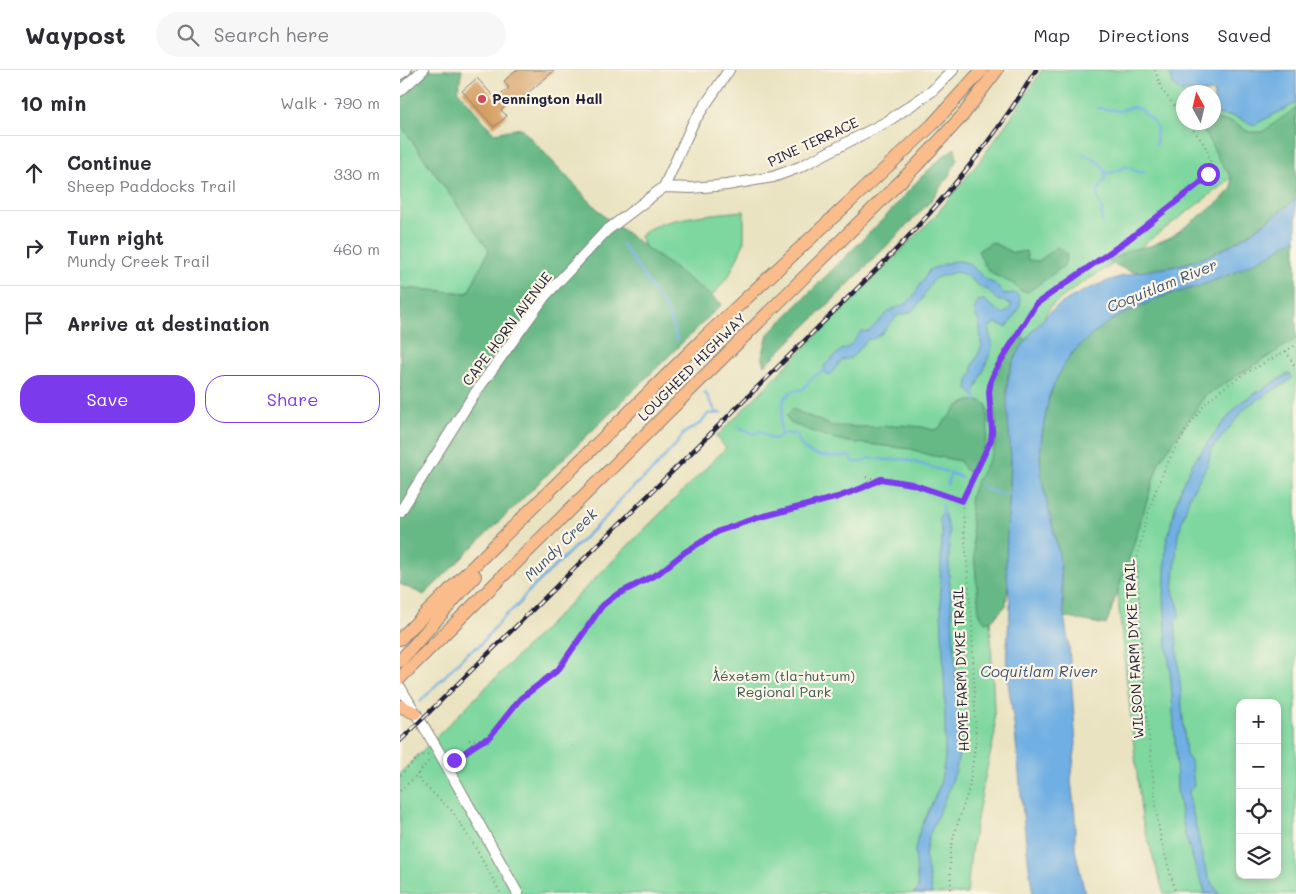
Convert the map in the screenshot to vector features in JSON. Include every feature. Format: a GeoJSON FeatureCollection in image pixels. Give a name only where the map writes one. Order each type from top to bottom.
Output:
{"type":"FeatureCollection","features":[{"type":"Feature","properties":{"kind":"main road","name":"LOUGHEED HIGHWAY"},"geometry":{"type":"LineString","coordinates":[[400,639],[726,317],[932,125],[982,70]]}},
{"type":"Feature","properties":{"kind":"main road","name":"LOUGHEED HIGHWAY"},"geometry":{"type":"LineString","coordinates":[[400,678],[917,165],[963,115],[997,70]]}},
{"type":"Feature","properties":{"kind":"main road"},"geometry":{"type":"LineString","coordinates":[[400,661],[532,509]]}},
{"type":"Feature","properties":{"kind":"main road"},"geometry":{"type":"LineString","coordinates":[[400,630],[415,625]]}},
{"type":"Feature","properties":{"kind":"main road"},"geometry":{"type":"LineString","coordinates":[[400,706],[415,713]]}},
{"type":"Feature","properties":{"kind":"street"},"geometry":{"type":"LineString","coordinates":[[400,74],[406,70]]}},
{"type":"Feature","properties":{"kind":"street"},"geometry":{"type":"LineString","coordinates":[[400,91],[423,70]]}},
{"type":"Feature","properties":{"kind":"street"},"geometry":{"type":"LineString","coordinates":[[664,187],[693,123],[729,70]]}},
{"type":"Feature","properties":{"kind":"street","name":"PINE TERRACE"},"geometry":{"type":"LineString","coordinates":[[664,187],[691,188],[727,185],[773,177],[791,170],[888,121],[932,91],[953,70]]}},
{"type":"Feature","properties":{"kind":"street","name":"CAPE HORN AVENUE"},"geometry":{"type":"LineString","coordinates":[[400,512],[473,396],[546,296],[606,231],[664,187]]}},
{"type":"Feature","properties":{"kind":"street"},"geometry":{"type":"LineString","coordinates":[[400,687],[439,752],[518,894]]}},
{"type":"Feature","properties":{"kind":"path"},"geometry":{"type":"LineString","coordinates":[[1155,70],[1162,90],[1176,108]]}},
{"type":"Feature","properties":{"kind":"path"},"geometry":{"type":"LineString","coordinates":[[866,477],[912,484],[962,501],[991,440],[989,392],[991,380],[1036,304],[1129,239],[1205,179],[1210,162],[1209,154],[1206,146],[1193,130]]}},
{"type":"Feature","properties":{"kind":"path","name":"WILSON FARM DYKE TRAIL"},"geometry":{"type":"LineString","coordinates":[[1176,894],[1163,849],[1157,816],[1143,676],[1137,560],[1139,550],[1151,503],[1167,463],[1178,442],[1205,404],[1223,390],[1296,345]]}},
{"type":"Feature","properties":{"kind":"path"},"geometry":{"type":"LineString","coordinates":[[1286,351],[1295,367]]}},
{"type":"Feature","properties":{"kind":"path"},"geometry":{"type":"LineString","coordinates":[[469,740],[490,737],[520,699],[558,670],[602,606],[616,595],[654,576],[697,543],[719,531],[757,518],[838,497],[881,479]]}},
{"type":"Feature","properties":{"kind":"path","name":"HOME FARM DYKE TRAIL"},"geometry":{"type":"LineString","coordinates":[[951,894],[950,853],[969,788],[976,740],[972,627],[962,501]]}},
{"type":"Feature","properties":{"kind":"path"},"geometry":{"type":"LineString","coordinates":[[454,760],[474,748],[484,739]]}},
{"type":"Feature","properties":{"kind":"path"},"geometry":{"type":"LineString","coordinates":[[400,791],[439,752]]}},
{"type":"Feature","properties":{"kind":"path"},"geometry":{"type":"LineString","coordinates":[[400,775],[420,756],[439,752]]}},
{"type":"Feature","properties":{"kind":"path"},"geometry":{"type":"LineString","coordinates":[[417,774],[420,782],[452,811],[474,845],[501,894]]}},
{"type":"Feature","properties":{"kind":"green space"},"geometry":{"type":"Polygon","coordinates":[[[400,70],[462,70],[458,91],[494,133],[521,128],[604,216],[722,304],[424,595],[400,584],[400,288],[468,293],[489,250],[400,124],[400,70]]]}},
{"type":"Feature","properties":{"kind":"green space","name":"ƛ̓éxətəm (tla-hut-um) Regional Park"},"geometry":{"type":"Polygon","coordinates":[[[1042,70],[1296,70],[1296,134],[1262,149],[1223,185],[1135,251],[1079,285],[1051,306],[1034,334],[1008,449],[985,497],[995,733],[971,851],[967,894],[400,894],[400,773],[726,448],[716,437],[936,215],[979,162],[1042,70]]]}},
{"type":"Feature","properties":{"kind":"green space"},"geometry":{"type":"Polygon","coordinates":[[[1296,108],[1296,199],[1250,233],[1202,258],[1143,272],[1133,272],[1108,262],[1129,250],[1150,246],[1171,237],[1218,203],[1232,188],[1231,177],[1203,130],[1221,130],[1221,121],[1232,122],[1249,132],[1262,132],[1296,108]]]}},
{"type":"Feature","properties":{"kind":"green space"},"geometry":{"type":"Polygon","coordinates":[[[400,124],[489,250],[468,293],[400,288],[400,124]]]}},
{"type":"Feature","properties":{"kind":"green space"},"geometry":{"type":"Polygon","coordinates":[[[955,148],[957,159],[950,174],[930,202],[835,298],[765,365],[762,357],[768,334],[888,214],[921,177],[955,148]]]}},
{"type":"Feature","properties":{"kind":"green space"},"geometry":{"type":"Polygon","coordinates":[[[744,211],[744,243],[729,276],[707,302],[649,257],[640,237],[657,225],[671,221],[744,211]]]}},
{"type":"Feature","properties":{"kind":"green space"},"geometry":{"type":"Polygon","coordinates":[[[1296,238],[1296,339],[1205,396],[1159,462],[1106,625],[1064,617],[1056,540],[1043,483],[1040,460],[1049,397],[1058,376],[1069,358],[1099,328],[1118,316],[1161,297],[1226,276],[1257,261],[1296,238]]]}},
{"type":"Feature","properties":{"kind":"green space"},"geometry":{"type":"Polygon","coordinates":[[[992,242],[1013,253],[1026,251],[1028,260],[1039,261],[1057,247],[1067,255],[1064,266],[1028,292],[1020,291],[1012,283],[992,274],[984,264],[978,251],[992,242]]]}},
{"type":"Feature","properties":{"kind":"green space"},"geometry":{"type":"Polygon","coordinates":[[[1296,325],[1296,894],[1164,894],[1142,820],[1119,609],[1117,571],[1132,500],[1178,414],[1296,325]]]}},
{"type":"Feature","properties":{"kind":"green space"},"geometry":{"type":"Polygon","coordinates":[[[1020,337],[1026,340],[1014,360],[1008,375],[1007,389],[1011,462],[1006,606],[992,620],[985,622],[979,613],[970,503],[971,494],[993,452],[995,444],[997,430],[993,390],[995,381],[1011,347],[1020,337]]]}},
{"type":"Feature","properties":{"kind":"green space"},"geometry":{"type":"Polygon","coordinates":[[[969,401],[981,401],[987,405],[988,426],[984,448],[970,473],[964,469],[960,461],[929,455],[911,449],[848,442],[828,437],[790,423],[786,415],[792,409],[832,426],[870,427],[901,425],[933,430],[938,429],[958,406],[969,401]]]}},
{"type":"Feature","properties":{"kind":"water"},"geometry":{"type":"Polygon","coordinates":[[[1169,70],[1296,70],[1296,103],[1254,125],[1236,117],[1221,115],[1221,85],[1176,85],[1176,88],[1173,85],[1169,70]]]}},
{"type":"Feature","properties":{"kind":"water","name":"Coquitlam River"},"geometry":{"type":"Polygon","coordinates":[[[1296,199],[1296,238],[1271,254],[1233,273],[1197,287],[1163,296],[1109,322],[1071,354],[1049,396],[1040,458],[1042,481],[1059,554],[1064,616],[1069,647],[1076,744],[1071,780],[1075,816],[1075,849],[1085,894],[1033,894],[1025,837],[1007,664],[1010,607],[1006,550],[1011,462],[1007,384],[1012,366],[1022,346],[1036,327],[1051,311],[1068,299],[1087,289],[1119,277],[1185,264],[1213,254],[1250,233],[1296,199]]]}},
{"type":"Feature","properties":{"kind":"water"},"geometry":{"type":"Polygon","coordinates":[[[960,261],[973,267],[985,279],[995,284],[1004,294],[1014,293],[1020,299],[1019,307],[1007,327],[996,323],[989,327],[992,347],[973,395],[967,389],[968,380],[973,372],[972,368],[982,346],[980,326],[974,310],[978,301],[984,300],[1002,314],[1008,311],[1012,304],[997,300],[987,289],[983,289],[966,275],[956,272],[935,278],[917,307],[906,314],[898,315],[881,334],[867,340],[851,358],[842,360],[829,376],[825,372],[824,366],[841,350],[850,345],[862,331],[868,332],[890,310],[906,304],[913,297],[929,270],[950,262],[960,261]]]}},
{"type":"Feature","properties":{"kind":"water"},"geometry":{"type":"Polygon","coordinates":[[[1288,374],[1292,378],[1289,381],[1247,406],[1211,450],[1208,464],[1190,495],[1178,534],[1173,590],[1179,610],[1178,618],[1175,622],[1186,755],[1191,761],[1194,785],[1189,791],[1189,795],[1206,869],[1209,878],[1220,894],[1205,894],[1185,835],[1177,789],[1164,598],[1166,544],[1182,485],[1193,463],[1216,431],[1241,402],[1288,374]]]}},
{"type":"Feature","properties":{"kind":"water"},"geometry":{"type":"Polygon","coordinates":[[[944,513],[949,531],[949,572],[960,730],[959,754],[956,770],[929,836],[925,854],[932,894],[912,894],[918,890],[915,850],[918,835],[940,785],[945,759],[945,701],[940,585],[942,532],[939,518],[944,513]]]}},
{"type":"Feature","properties":{"kind":"building","name":"Pennington Hall"},"geometry":{"type":"Polygon","coordinates":[[[516,70],[555,70],[517,102],[514,98],[501,110],[507,116],[494,127],[462,91],[477,78],[496,99],[509,88],[504,81],[516,70]]]}},
{"type":"Feature","properties":{"kind":"waterway"},"geometry":{"type":"LineString","coordinates":[[1098,108],[1119,111],[1133,107],[1140,109],[1153,121],[1157,128],[1156,145]]}},
{"type":"Feature","properties":{"kind":"waterway"},"geometry":{"type":"LineString","coordinates":[[1082,153],[1099,163],[1104,171],[1104,180],[1097,195],[1102,210],[1102,222]]}},
{"type":"Feature","properties":{"kind":"waterway"},"geometry":{"type":"LineString","coordinates":[[1105,174],[1115,172],[1126,166],[1138,172],[1145,172]]}},
{"type":"Feature","properties":{"kind":"waterway"},"geometry":{"type":"LineString","coordinates":[[622,244],[668,312],[677,340]]}},
{"type":"Feature","properties":{"kind":"waterway"},"geometry":{"type":"LineString","coordinates":[[781,434],[780,425],[784,399],[791,392],[803,389],[812,378],[826,369]]}},
{"type":"Feature","properties":{"kind":"waterway"},"geometry":{"type":"LineString","coordinates":[[974,391],[976,402]]}},
{"type":"Feature","properties":{"kind":"waterway"},"geometry":{"type":"LineString","coordinates":[[705,392],[716,412]]}},
{"type":"Feature","properties":{"kind":"waterway","name":"Mundy Creek"},"geometry":{"type":"LineString","coordinates":[[420,702],[467,653],[479,646],[526,594],[607,516],[625,494],[652,471],[684,433],[701,423],[708,414],[721,413]]}},
{"type":"Feature","properties":{"kind":"waterway"},"geometry":{"type":"LineString","coordinates":[[738,427],[754,434],[760,431],[772,439],[779,438],[781,434],[796,434],[805,450],[817,455],[830,457],[850,456],[853,462],[861,462],[869,458],[904,459],[962,478]]}},
{"type":"Feature","properties":{"kind":"waterway"},"geometry":{"type":"LineString","coordinates":[[947,485],[951,473]]}},
{"type":"Feature","properties":{"kind":"waterway"},"geometry":{"type":"LineString","coordinates":[[981,486],[997,493],[1010,493]]}},
{"type":"Feature","properties":{"kind":"waterway"},"geometry":{"type":"LineString","coordinates":[[942,505],[943,516]]}},
{"type":"Feature","properties":{"kind":"railway"},"geometry":{"type":"LineString","coordinates":[[400,741],[889,257],[968,168],[1020,96],[1036,70]]}},
{"type":"Feature","properties":{"kind":"place","name":"Pennington Hall"},"geometry":{"type":"Point","coordinates":[482,99]}},
{"type":"Feature","properties":{"kind":"route"},"geometry":{"type":"LineString","coordinates":[[454,760],[474,748],[484,739],[489,738],[520,699],[558,670],[602,606],[616,595],[659,573],[708,536],[732,526],[786,509],[838,497],[881,479],[912,484],[962,501],[991,440],[989,392],[991,380],[1036,304],[1129,239],[1205,179],[1208,174]]}}]}
